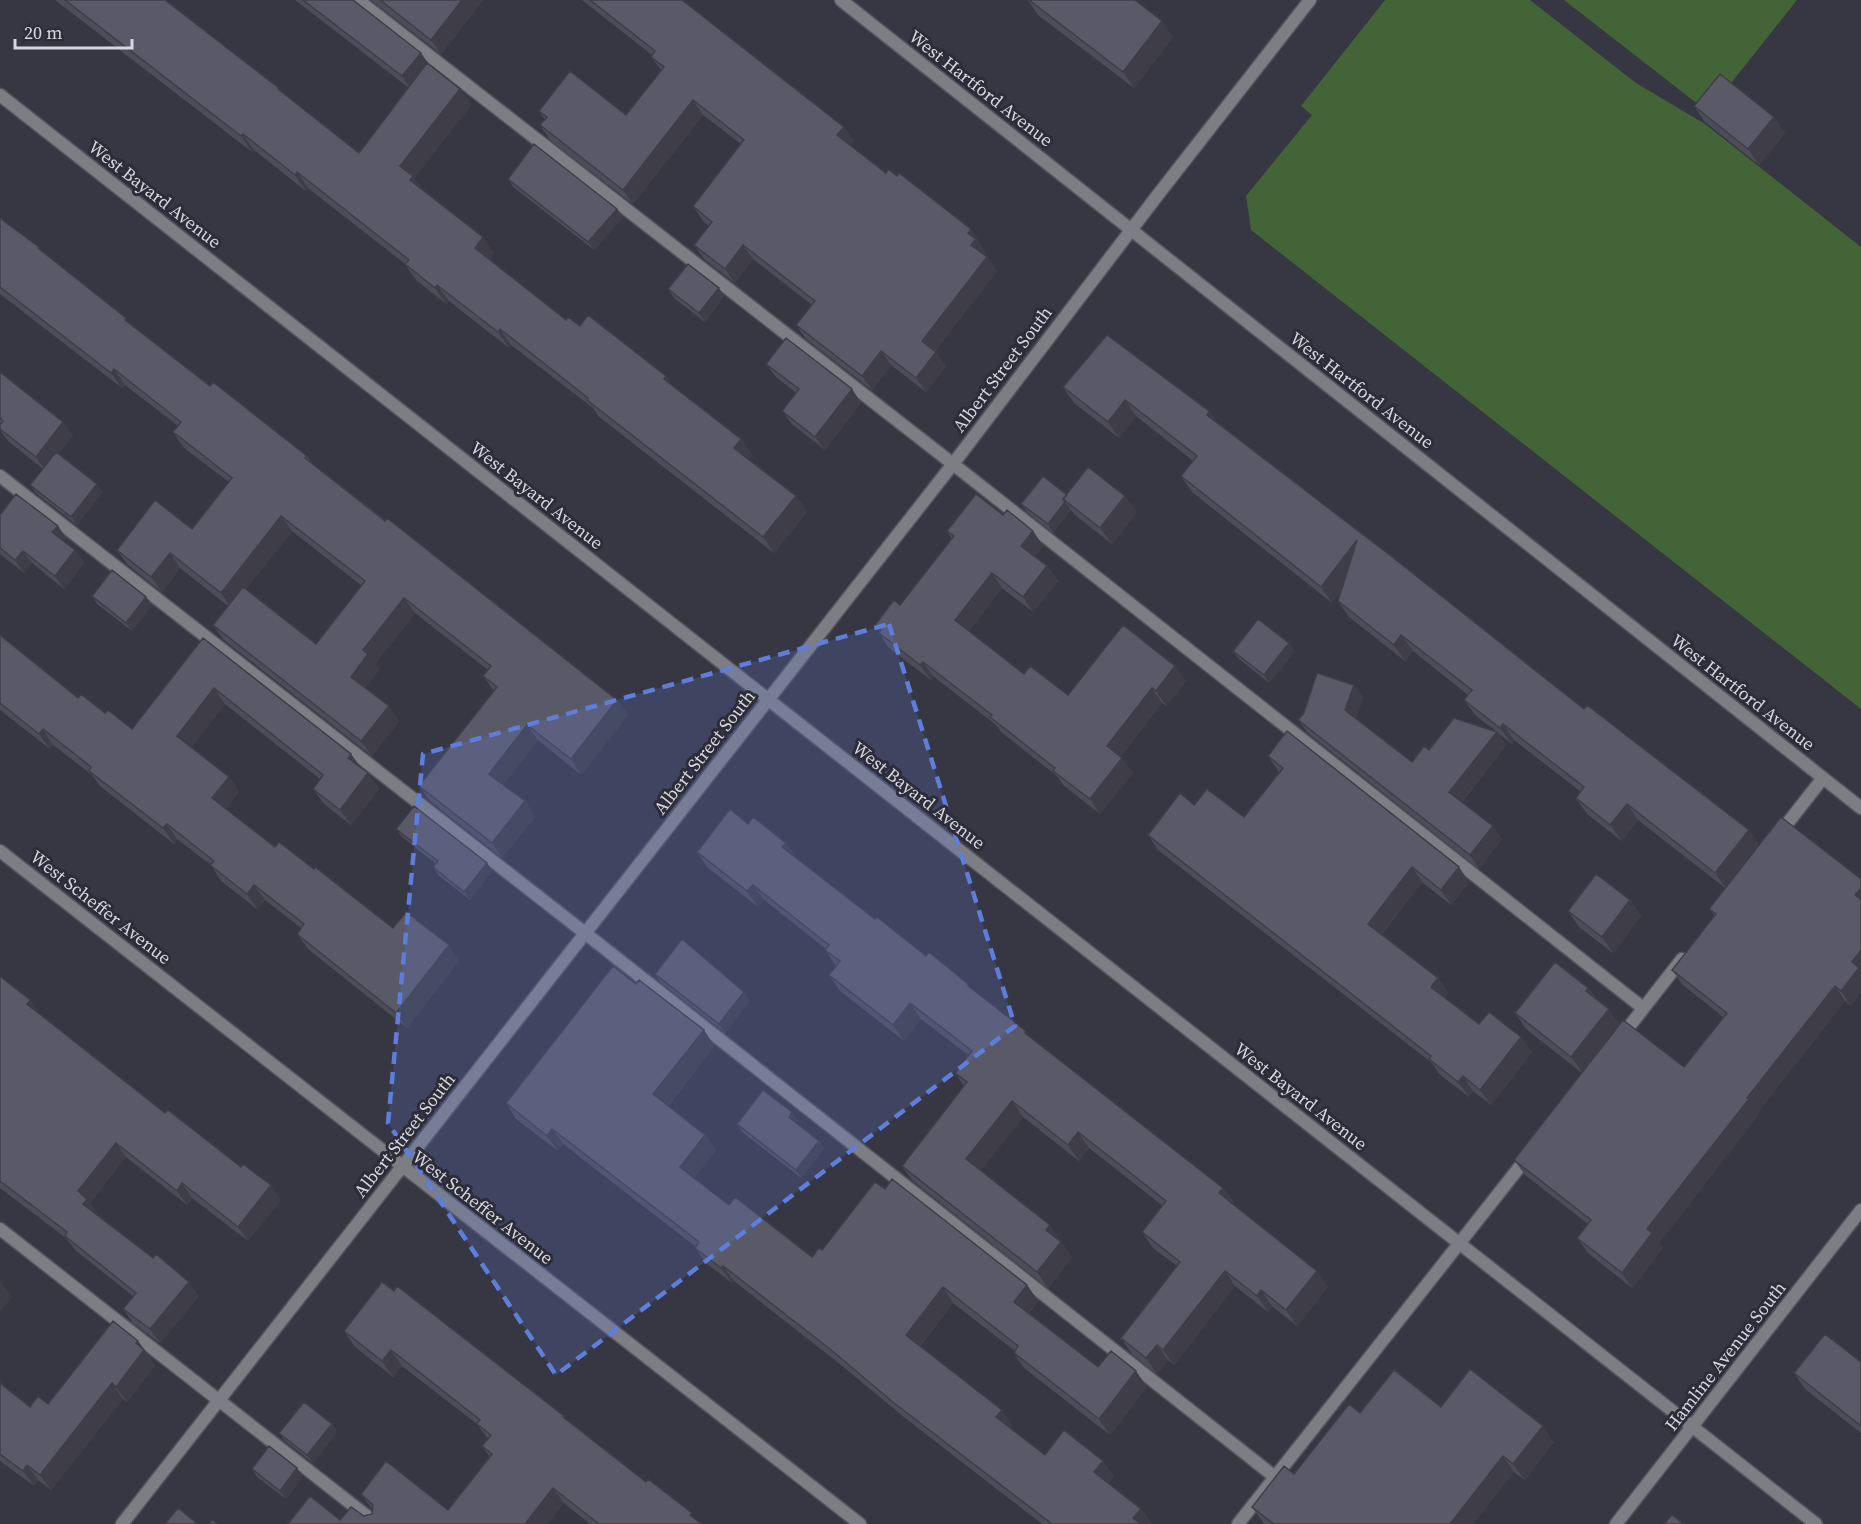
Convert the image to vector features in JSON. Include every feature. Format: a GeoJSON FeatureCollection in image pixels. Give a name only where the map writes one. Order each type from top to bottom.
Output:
{"type":"FeatureCollection","features":[{"type":"Feature","properties":{"kind":"street"},"geometry":{"type":"LineString","coordinates":[[358,0],[1643,1008]]}},
{"type":"Feature","properties":{"kind":"street","name":"West Hartford Avenue"},"geometry":{"type":"LineString","coordinates":[[841,0],[1861,808]]}},
{"type":"Feature","properties":{"kind":"street","name":"Albert Street South"},"geometry":{"type":"LineString","coordinates":[[122,1524],[952,464],[1310,0]]}},
{"type":"Feature","properties":{"kind":"street","name":"West Bayard Avenue"},"geometry":{"type":"LineString","coordinates":[[0,95],[1816,1524]]}},
{"type":"Feature","properties":{"kind":"street"},"geometry":{"type":"LineString","coordinates":[[0,476],[585,933],[1275,1478]]}},
{"type":"Feature","properties":{"kind":"street"},"geometry":{"type":"LineString","coordinates":[[1774,840],[1823,778]]}},
{"type":"Feature","properties":{"kind":"street","name":"West Scheffer Avenue"},"geometry":{"type":"LineString","coordinates":[[0,851],[860,1524]]}},
{"type":"Feature","properties":{"kind":"street"},"geometry":{"type":"LineString","coordinates":[[1614,1045],[1687,952]]}},
{"type":"Feature","properties":{"kind":"street"},"geometry":{"type":"LineString","coordinates":[[1238,1524],[1536,1146]]}},
{"type":"Feature","properties":{"kind":"street","name":"Hamline Avenue South"},"geometry":{"type":"LineString","coordinates":[[1617,1524],[1861,1210]]}},
{"type":"Feature","properties":{"kind":"street"},"geometry":{"type":"LineString","coordinates":[[0,1229],[377,1524]]}},
{"type":"Feature","properties":{"kind":"highlighted area"},"geometry":{"type":"Polygon","coordinates":[[[889,624],[1015,1026],[556,1375],[388,1123],[423,754],[889,624]]]}},
{"type":"Feature","properties":{"kind":"green space"},"geometry":{"type":"Polygon","coordinates":[[[1385,0],[1530,0],[1636,83],[1705,124],[1861,247],[1861,709],[1251,230],[1246,196],[1312,115],[1301,106],[1385,0]]]}},
{"type":"Feature","properties":{"kind":"green space"},"geometry":{"type":"Polygon","coordinates":[[[1564,0],[1797,0],[1708,112],[1564,0]]]}},
{"type":"Feature","properties":{"kind":"building"},"geometry":{"type":"Polygon","coordinates":[[[65,0],[165,0],[359,153],[427,63],[460,89],[400,166],[413,176],[410,180],[483,237],[475,248],[566,320],[568,317],[580,326],[588,315],[666,376],[664,379],[741,439],[734,448],[796,496],[763,537],[500,329],[498,332],[437,285],[435,288],[405,264],[409,260],[297,172],[295,175],[243,134],[241,136],[65,0]]]}},
{"type":"Feature","properties":{"kind":"building"},"geometry":{"type":"Polygon","coordinates":[[[303,0],[353,0],[421,53],[402,76],[303,0]]]}},
{"type":"Feature","properties":{"kind":"building"},"geometry":{"type":"Polygon","coordinates":[[[380,0],[462,0],[431,40],[380,0]]]}},
{"type":"Feature","properties":{"kind":"building"},"geometry":{"type":"Polygon","coordinates":[[[590,0],[682,0],[844,127],[837,135],[886,173],[888,169],[897,176],[899,173],[971,229],[968,233],[976,239],[971,245],[987,257],[922,341],[936,352],[916,378],[881,351],[862,376],[796,325],[815,301],[743,245],[725,269],[694,245],[712,222],[693,206],[744,140],[693,100],[623,190],[540,125],[547,117],[539,111],[570,71],[626,115],[664,67],[651,57],[655,51],[590,0]]]}},
{"type":"Feature","properties":{"kind":"building"},"geometry":{"type":"Polygon","coordinates":[[[1029,0],[1135,0],[1162,21],[1123,72],[1029,0]]]}},
{"type":"Feature","properties":{"kind":"building"},"geometry":{"type":"Polygon","coordinates":[[[1720,74],[1774,117],[1748,149],[1694,106],[1720,74]]]}},
{"type":"Feature","properties":{"kind":"building"},"geometry":{"type":"Polygon","coordinates":[[[534,144],[617,209],[588,242],[508,179],[534,144]]]}},
{"type":"Feature","properties":{"kind":"building"},"geometry":{"type":"Polygon","coordinates":[[[0,218],[39,247],[126,318],[125,320],[210,386],[213,382],[385,521],[387,518],[617,700],[571,759],[527,725],[489,774],[525,801],[492,843],[419,786],[497,687],[483,676],[491,666],[404,598],[363,650],[368,654],[351,677],[389,706],[361,741],[213,625],[243,587],[316,644],[365,581],[281,516],[221,593],[170,553],[151,577],[117,550],[155,500],[192,529],[232,478],[173,432],[181,422],[114,369],[111,373],[0,287],[0,218]]]}},
{"type":"Feature","properties":{"kind":"building"},"geometry":{"type":"Polygon","coordinates":[[[688,264],[719,288],[699,313],[668,289],[688,264]]]}},
{"type":"Feature","properties":{"kind":"building"},"geometry":{"type":"Polygon","coordinates":[[[1107,335],[1209,411],[1207,415],[1391,556],[1584,709],[1587,705],[1749,830],[1715,873],[1627,804],[1610,825],[1576,798],[1584,787],[1503,724],[1500,728],[1464,700],[1472,690],[1401,635],[1394,645],[1338,601],[1357,540],[1321,587],[1181,476],[1197,456],[1125,400],[1108,422],[1063,387],[1107,335]]]}},
{"type":"Feature","properties":{"kind":"building"},"geometry":{"type":"Polygon","coordinates":[[[786,338],[852,389],[815,437],[782,411],[799,389],[766,364],[786,338]]]}},
{"type":"Feature","properties":{"kind":"building"},"geometry":{"type":"Polygon","coordinates":[[[0,372],[63,422],[36,457],[0,429],[3,421],[0,418],[0,372]]]}},
{"type":"Feature","properties":{"kind":"building"},"geometry":{"type":"Polygon","coordinates":[[[56,452],[97,484],[71,517],[30,485],[56,452]]]}},
{"type":"Feature","properties":{"kind":"building"},"geometry":{"type":"Polygon","coordinates":[[[1088,467],[1125,496],[1100,528],[1063,499],[1088,467]]]}},
{"type":"Feature","properties":{"kind":"building"},"geometry":{"type":"Polygon","coordinates":[[[1043,476],[1067,495],[1063,499],[1065,502],[1048,524],[1021,504],[1043,476]]]}},
{"type":"Feature","properties":{"kind":"building"},"geometry":{"type":"Polygon","coordinates":[[[16,494],[58,526],[52,532],[75,550],[55,576],[23,551],[15,560],[0,548],[0,515],[16,494]]]}},
{"type":"Feature","properties":{"kind":"building"},"geometry":{"type":"Polygon","coordinates":[[[976,494],[1003,515],[1007,510],[1033,531],[1021,546],[1047,566],[1023,597],[992,573],[955,620],[1024,674],[1030,666],[1068,695],[1123,625],[1175,666],[1156,691],[1152,688],[1107,746],[1122,758],[1090,799],[1053,771],[1055,768],[990,717],[992,715],[923,662],[920,665],[879,633],[881,630],[875,625],[894,600],[900,605],[954,536],[947,531],[976,494]]]}},
{"type":"Feature","properties":{"kind":"building"},"geometry":{"type":"Polygon","coordinates":[[[112,570],[146,597],[126,623],[92,596],[112,570]]]}},
{"type":"Feature","properties":{"kind":"building"},"geometry":{"type":"Polygon","coordinates":[[[1258,619],[1289,643],[1264,675],[1233,651],[1258,619]]]}},
{"type":"Feature","properties":{"kind":"building"},"geometry":{"type":"Polygon","coordinates":[[[0,635],[78,698],[81,694],[105,713],[108,710],[132,729],[203,638],[351,754],[348,758],[368,773],[340,810],[313,789],[323,775],[214,688],[177,736],[229,777],[212,798],[275,847],[279,842],[393,928],[406,912],[449,945],[396,1013],[297,934],[304,924],[254,885],[247,894],[210,865],[214,861],[167,824],[163,828],[89,771],[91,767],[43,729],[39,734],[0,703],[0,635]]]}},
{"type":"Feature","properties":{"kind":"building"},"geometry":{"type":"Polygon","coordinates":[[[1317,673],[1354,685],[1345,710],[1412,762],[1424,746],[1429,750],[1454,718],[1497,732],[1449,792],[1493,826],[1470,855],[1298,720],[1304,713],[1317,673]]]}},
{"type":"Feature","properties":{"kind":"building"},"geometry":{"type":"Polygon","coordinates":[[[1287,731],[1459,867],[1441,890],[1412,867],[1368,924],[1438,978],[1431,987],[1479,1024],[1489,1012],[1521,1037],[1480,1090],[1463,1076],[1458,1082],[1429,1059],[1431,1056],[1148,835],[1180,793],[1194,805],[1207,789],[1244,817],[1283,768],[1268,756],[1287,731]]]}},
{"type":"Feature","properties":{"kind":"building"},"geometry":{"type":"Polygon","coordinates":[[[414,806],[487,863],[464,892],[433,867],[438,861],[396,829],[414,806]]]}},
{"type":"Feature","properties":{"kind":"building"},"geometry":{"type":"Polygon","coordinates":[[[730,809],[748,824],[753,817],[786,843],[782,847],[875,919],[877,917],[926,956],[929,952],[1026,1031],[1025,1033],[1223,1188],[1219,1193],[1317,1271],[1286,1310],[1261,1290],[1257,1296],[1225,1271],[1163,1350],[1157,1345],[1146,1358],[1121,1338],[1180,1262],[1142,1232],[1166,1201],[1078,1132],[1068,1145],[1012,1101],[966,1159],[1050,1225],[1046,1230],[1061,1242],[1037,1272],[902,1166],[967,1082],[955,1073],[972,1051],[910,1003],[893,1025],[829,975],[840,961],[825,950],[829,945],[753,885],[747,891],[697,852],[730,809]]]}},
{"type":"Feature","properties":{"kind":"building"},"geometry":{"type":"Polygon","coordinates":[[[1781,817],[1861,879],[1861,888],[1855,895],[1861,900],[1861,950],[1852,962],[1859,968],[1841,991],[1835,986],[1747,1098],[1749,1099],[1647,1229],[1652,1233],[1622,1273],[1577,1238],[1591,1220],[1514,1160],[1623,1020],[1684,1067],[1727,1013],[1672,970],[1716,914],[1709,909],[1781,817]]]}},
{"type":"Feature","properties":{"kind":"building"},"geometry":{"type":"Polygon","coordinates":[[[1596,874],[1630,900],[1602,937],[1568,911],[1596,874]]]}},
{"type":"Feature","properties":{"kind":"building"},"geometry":{"type":"Polygon","coordinates":[[[682,939],[744,992],[719,1024],[655,974],[682,939]]]}},
{"type":"Feature","properties":{"kind":"building"},"geometry":{"type":"Polygon","coordinates":[[[1555,962],[1588,988],[1586,991],[1609,1009],[1571,1057],[1515,1013],[1555,962]]]}},
{"type":"Feature","properties":{"kind":"building"},"geometry":{"type":"Polygon","coordinates":[[[613,966],[636,984],[639,980],[704,1030],[653,1094],[705,1135],[680,1167],[729,1205],[735,1197],[812,1257],[819,1248],[822,1250],[875,1182],[885,1189],[892,1179],[1027,1285],[1014,1302],[1098,1367],[1111,1351],[1136,1371],[1099,1419],[1014,1353],[1018,1346],[943,1287],[906,1335],[1002,1410],[996,1417],[1045,1455],[1064,1430],[1103,1461],[1094,1472],[1141,1509],[1133,1518],[1141,1524],[1052,1524],[894,1403],[830,1349],[723,1266],[721,1268],[695,1248],[699,1242],[552,1129],[547,1136],[506,1103],[613,966]]]}},
{"type":"Feature","properties":{"kind":"building"},"geometry":{"type":"Polygon","coordinates":[[[0,976],[30,1000],[27,1004],[165,1113],[168,1110],[241,1167],[243,1164],[271,1185],[238,1227],[182,1183],[177,1191],[116,1143],[78,1191],[87,1199],[83,1204],[153,1258],[156,1254],[189,1282],[150,1329],[123,1309],[136,1293],[65,1236],[67,1232],[0,1181],[0,976]]]}},
{"type":"Feature","properties":{"kind":"building"},"geometry":{"type":"Polygon","coordinates":[[[763,1090],[792,1112],[789,1117],[819,1141],[796,1170],[737,1124],[763,1090]]]}},
{"type":"Feature","properties":{"kind":"building"},"geometry":{"type":"Polygon","coordinates":[[[382,1282],[394,1291],[397,1286],[646,1482],[648,1479],[692,1513],[690,1515],[702,1524],[599,1524],[553,1488],[525,1524],[288,1524],[310,1496],[340,1520],[351,1507],[364,1516],[372,1514],[373,1505],[361,1494],[386,1461],[448,1510],[492,1454],[482,1446],[491,1435],[477,1424],[480,1420],[391,1350],[382,1361],[344,1331],[382,1282]]]}},
{"type":"Feature","properties":{"kind":"building"},"geometry":{"type":"Polygon","coordinates":[[[113,1321],[138,1341],[136,1343],[144,1350],[116,1387],[112,1383],[40,1475],[27,1465],[23,1471],[0,1454],[0,1383],[30,1407],[38,1396],[48,1404],[113,1321]]]}},
{"type":"Feature","properties":{"kind":"building"},"geometry":{"type":"Polygon","coordinates":[[[1825,1334],[1861,1362],[1861,1426],[1794,1373],[1825,1334]]]}},
{"type":"Feature","properties":{"kind":"building"},"geometry":{"type":"Polygon","coordinates":[[[1470,1369],[1543,1426],[1513,1464],[1503,1456],[1450,1524],[1274,1524],[1252,1507],[1284,1466],[1294,1474],[1349,1404],[1360,1413],[1394,1370],[1441,1407],[1470,1369]]]}},
{"type":"Feature","properties":{"kind":"building"},"geometry":{"type":"Polygon","coordinates":[[[304,1402],[332,1424],[307,1455],[279,1433],[304,1402]]]}},
{"type":"Feature","properties":{"kind":"building"},"geometry":{"type":"Polygon","coordinates":[[[269,1446],[297,1468],[280,1491],[252,1469],[269,1446]]]}},
{"type":"Feature","properties":{"kind":"building"},"geometry":{"type":"Polygon","coordinates":[[[178,1508],[198,1524],[165,1524],[178,1508]]]}},
{"type":"Feature","properties":{"kind":"building"},"geometry":{"type":"Polygon","coordinates":[[[1672,1515],[1684,1524],[1664,1524],[1672,1515]]]}}]}
